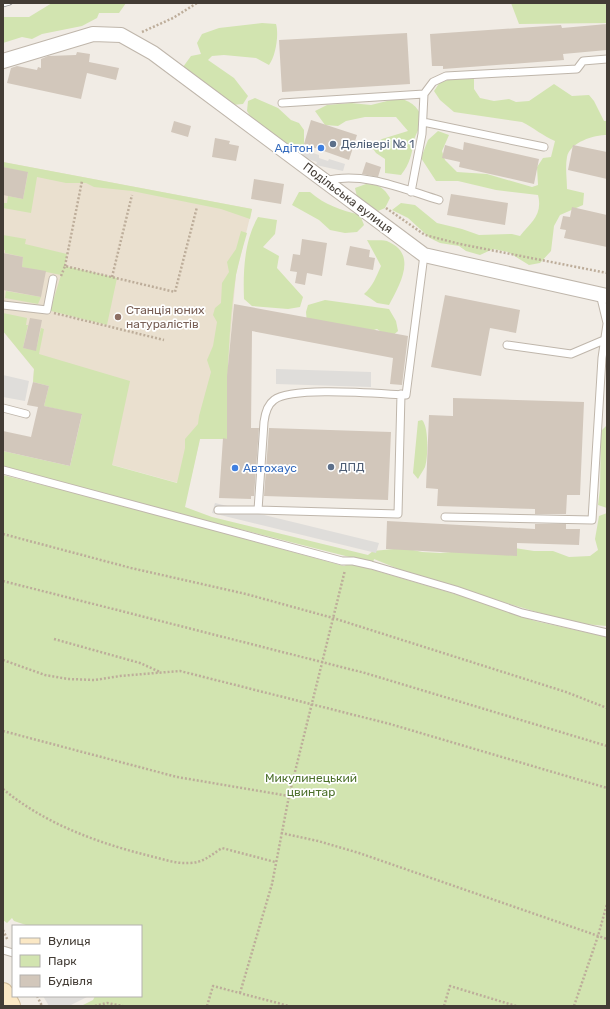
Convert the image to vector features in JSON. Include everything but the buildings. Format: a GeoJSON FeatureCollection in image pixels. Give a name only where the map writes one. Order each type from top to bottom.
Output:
{"type":"FeatureCollection","features":[{"type":"Feature","properties":{"kind":"main road"},"geometry":{"type":"LineString","coordinates":[[3,993],[10,1006]]}},
{"type":"Feature","properties":{"kind":"street","name":"Подільська вулиця"},"geometry":{"type":"LineString","coordinates":[[3,61],[93,34],[121,35],[153,53],[424,255],[604,295]]}},
{"type":"Feature","properties":{"kind":"lane"},"geometry":{"type":"LineString","coordinates":[[411,192],[423,122],[424,94],[433,82],[446,76],[577,69],[584,61],[607,59]]}},
{"type":"Feature","properties":{"kind":"lane"},"geometry":{"type":"LineString","coordinates":[[282,103],[424,94]]}},
{"type":"Feature","properties":{"kind":"lane"},"geometry":{"type":"LineString","coordinates":[[423,122],[544,147]]}},
{"type":"Feature","properties":{"kind":"lane"},"geometry":{"type":"LineString","coordinates":[[325,181],[340,177],[365,179],[440,200]]}},
{"type":"Feature","properties":{"kind":"lane"},"geometry":{"type":"LineString","coordinates":[[258,510],[264,422],[266,410],[274,400],[289,394],[319,393],[406,395],[424,255]]}},
{"type":"Feature","properties":{"kind":"lane"},"geometry":{"type":"LineString","coordinates":[[3,305],[47,310],[56,280]]}},
{"type":"Feature","properties":{"kind":"lane"},"geometry":{"type":"LineString","coordinates":[[445,517],[592,520],[602,358],[607,324],[604,295]]}},
{"type":"Feature","properties":{"kind":"lane"},"geometry":{"type":"LineString","coordinates":[[507,346],[571,354],[604,340]]}},
{"type":"Feature","properties":{"kind":"lane"},"geometry":{"type":"LineString","coordinates":[[218,510],[398,514],[402,394]]}},
{"type":"Feature","properties":{"kind":"lane"},"geometry":{"type":"LineString","coordinates":[[3,408],[26,414]]}},
{"type":"Feature","properties":{"kind":"lane"},"geometry":{"type":"LineString","coordinates":[[3,470],[342,561],[353,560],[456,590],[522,613],[607,633]]}},
{"type":"Feature","properties":{"kind":"path"},"geometry":{"type":"LineString","coordinates":[[141,32],[173,18],[197,3]]}},
{"type":"Feature","properties":{"kind":"path"},"geometry":{"type":"LineString","coordinates":[[135,29],[147,36]]}},
{"type":"Feature","properties":{"kind":"path"},"geometry":{"type":"LineString","coordinates":[[56,280],[65,266],[82,181]]}},
{"type":"Feature","properties":{"kind":"path"},"geometry":{"type":"LineString","coordinates":[[112,277],[132,195]]}},
{"type":"Feature","properties":{"kind":"path"},"geometry":{"type":"LineString","coordinates":[[379,204],[425,235],[460,244],[607,273]]}},
{"type":"Feature","properties":{"kind":"path"},"geometry":{"type":"LineString","coordinates":[[65,266],[175,292],[198,207]]}},
{"type":"Feature","properties":{"kind":"path"},"geometry":{"type":"LineString","coordinates":[[47,310],[164,340]]}},
{"type":"Feature","properties":{"kind":"path"},"geometry":{"type":"LineString","coordinates":[[3,534],[131,568],[246,594],[333,618],[566,692],[607,708]]}},
{"type":"Feature","properties":{"kind":"path"},"geometry":{"type":"LineString","coordinates":[[240,993],[272,884],[275,862],[289,796],[345,570],[342,561]]}},
{"type":"Feature","properties":{"kind":"path"},"geometry":{"type":"LineString","coordinates":[[3,580],[365,673],[607,746]]}},
{"type":"Feature","properties":{"kind":"path"},"geometry":{"type":"LineString","coordinates":[[54,639],[140,662],[160,672]]}},
{"type":"Feature","properties":{"kind":"path"},"geometry":{"type":"LineString","coordinates":[[3,660],[46,675],[68,679],[95,680],[120,676],[180,671],[250,690],[311,703],[607,788]]}},
{"type":"Feature","properties":{"kind":"path"},"geometry":{"type":"LineString","coordinates":[[3,731],[177,777],[289,796]]}},
{"type":"Feature","properties":{"kind":"path"},"geometry":{"type":"LineString","coordinates":[[3,789],[23,806],[47,819],[95,840],[135,852],[174,862],[190,864],[201,862],[210,858],[222,848],[275,862]]}},
{"type":"Feature","properties":{"kind":"path"},"geometry":{"type":"LineString","coordinates":[[281,833],[318,841],[359,853],[607,939]]}},
{"type":"Feature","properties":{"kind":"path"},"geometry":{"type":"LineString","coordinates":[[574,1006],[598,936],[607,904]]}},
{"type":"Feature","properties":{"kind":"path"},"geometry":{"type":"LineString","coordinates":[[207,1006],[213,986],[289,1006]]}},
{"type":"Feature","properties":{"kind":"path"},"geometry":{"type":"LineString","coordinates":[[444,1006],[450,986],[516,1006]]}},
{"type":"Feature","properties":{"kind":"path"},"geometry":{"type":"LineString","coordinates":[[38,997],[42,1006]]}},
{"type":"Feature","properties":{"kind":"path"},"geometry":{"type":"LineString","coordinates":[[96,1006],[107,1003],[123,1006]]}},
{"type":"Feature","properties":{"kind":"shaded area"},"geometry":{"type":"Polygon","coordinates":[[[304,150],[319,155],[319,158],[328,161],[329,159],[345,164],[343,171],[316,165],[317,162],[302,157],[304,150]]]}},
{"type":"Feature","properties":{"kind":"shaded area","name":"Станція юних натуралістів"},"geometry":{"type":"Polygon","coordinates":[[[3,162],[252,209],[236,274],[227,376],[227,439],[200,439],[189,486],[73,454],[82,414],[44,406],[49,386],[33,382],[34,369],[3,331],[3,162]]]}},
{"type":"Feature","properties":{"kind":"shaded area"},"geometry":{"type":"Polygon","coordinates":[[[276,369],[371,372],[371,387],[276,384],[276,369]]]}},
{"type":"Feature","properties":{"kind":"shaded area"},"geometry":{"type":"Polygon","coordinates":[[[3,375],[29,381],[25,401],[3,397],[3,375]]]}},
{"type":"Feature","properties":{"kind":"shaded area"},"geometry":{"type":"Polygon","coordinates":[[[215,503],[379,543],[376,553],[212,513],[215,503]]]}},
{"type":"Feature","properties":{"kind":"shaded area"},"geometry":{"type":"Polygon","coordinates":[[[44,997],[87,997],[69,1006],[49,1006],[44,997]]]}},
{"type":"Feature","properties":{"kind":"green space"},"geometry":{"type":"Polygon","coordinates":[[[52,3],[126,3],[119,13],[99,13],[97,18],[82,26],[42,34],[32,39],[22,37],[3,43],[3,17],[29,17],[52,3]]]}},
{"type":"Feature","properties":{"kind":"green space"},"geometry":{"type":"Polygon","coordinates":[[[511,3],[607,3],[607,23],[519,24],[511,3]]]}},
{"type":"Feature","properties":{"kind":"green space"},"geometry":{"type":"Polygon","coordinates":[[[262,23],[276,24],[277,28],[275,51],[269,65],[256,58],[224,55],[212,56],[208,60],[234,78],[248,96],[243,104],[232,105],[189,74],[183,67],[191,56],[201,54],[197,43],[202,34],[219,28],[262,23]]]}},
{"type":"Feature","properties":{"kind":"green space"},"geometry":{"type":"Polygon","coordinates":[[[456,78],[474,78],[474,89],[480,98],[494,101],[509,99],[516,102],[529,101],[554,84],[572,96],[589,95],[594,101],[604,121],[607,121],[607,135],[596,136],[583,140],[569,152],[566,165],[567,189],[584,193],[583,205],[560,215],[554,226],[551,251],[540,263],[529,265],[508,252],[493,249],[480,255],[466,251],[459,246],[440,243],[430,238],[408,218],[392,210],[401,203],[415,205],[437,223],[479,235],[512,234],[520,236],[535,218],[539,208],[538,195],[496,190],[458,181],[436,181],[421,158],[428,140],[438,131],[449,135],[442,151],[445,160],[457,172],[487,174],[532,187],[538,185],[537,167],[543,158],[551,157],[555,141],[522,122],[454,112],[440,100],[434,91],[440,82],[456,78]]]}},
{"type":"Feature","properties":{"kind":"green space"},"geometry":{"type":"Polygon","coordinates":[[[255,98],[278,108],[291,120],[299,123],[304,130],[304,147],[302,153],[288,148],[279,137],[268,134],[252,119],[247,111],[248,101],[255,98]]]}},
{"type":"Feature","properties":{"kind":"green space"},"geometry":{"type":"Polygon","coordinates":[[[399,98],[411,103],[420,113],[421,117],[420,126],[414,140],[409,163],[401,175],[385,173],[385,159],[376,153],[371,146],[382,139],[408,131],[396,117],[365,117],[346,121],[338,126],[325,125],[315,111],[327,105],[351,103],[371,105],[399,98]]]}},
{"type":"Feature","properties":{"kind":"green space"},"geometry":{"type":"Polygon","coordinates":[[[3,162],[252,209],[250,219],[221,209],[132,191],[94,187],[86,183],[66,183],[37,177],[31,213],[3,208],[3,203],[7,203],[8,196],[23,199],[28,173],[3,167],[3,162]]]}},
{"type":"Feature","properties":{"kind":"green space"},"geometry":{"type":"Polygon","coordinates":[[[366,184],[381,187],[386,192],[390,198],[385,208],[378,211],[357,197],[355,188],[366,184]]]}},
{"type":"Feature","properties":{"kind":"green space"},"geometry":{"type":"Polygon","coordinates":[[[299,192],[310,192],[321,200],[334,206],[360,215],[364,225],[357,232],[345,233],[330,230],[319,220],[292,205],[299,192]]]}},
{"type":"Feature","properties":{"kind":"green space"},"geometry":{"type":"Polygon","coordinates":[[[258,217],[277,220],[275,234],[263,247],[279,256],[277,268],[303,297],[300,307],[288,309],[252,306],[244,299],[245,257],[253,226],[258,217]]]}},
{"type":"Feature","properties":{"kind":"green space"},"geometry":{"type":"Polygon","coordinates":[[[241,231],[247,233],[236,275],[231,316],[227,439],[200,439],[185,507],[212,517],[368,555],[373,551],[404,548],[422,552],[440,553],[508,547],[534,551],[553,551],[569,557],[590,556],[598,550],[595,539],[599,516],[607,513],[607,626],[562,622],[550,616],[418,577],[374,559],[373,563],[184,515],[3,466],[3,451],[70,466],[82,415],[44,406],[49,386],[33,382],[34,369],[3,331],[3,313],[27,318],[26,325],[28,325],[23,348],[36,350],[41,328],[44,329],[39,354],[130,381],[112,465],[177,483],[185,448],[185,439],[198,424],[211,372],[207,360],[213,346],[217,322],[213,315],[215,308],[221,303],[222,283],[229,272],[227,262],[236,249],[241,231]]]}},
{"type":"Feature","properties":{"kind":"green space"},"geometry":{"type":"Polygon","coordinates":[[[3,235],[26,239],[25,244],[67,254],[65,266],[117,278],[107,325],[47,310],[51,308],[61,275],[22,267],[23,257],[5,253],[5,250],[3,250],[3,235]]]}},
{"type":"Feature","properties":{"kind":"green space"},"geometry":{"type":"Polygon","coordinates":[[[367,240],[387,241],[398,248],[403,255],[404,271],[389,305],[377,303],[364,294],[372,285],[381,266],[367,240]]]}},
{"type":"Feature","properties":{"kind":"green space"},"geometry":{"type":"Polygon","coordinates":[[[6,291],[41,297],[38,304],[5,298],[6,291]]]}},
{"type":"Feature","properties":{"kind":"green space"},"geometry":{"type":"Polygon","coordinates":[[[325,300],[389,309],[396,321],[398,331],[390,338],[377,329],[364,333],[307,324],[306,312],[308,305],[325,300]]]}},
{"type":"Feature","properties":{"kind":"green space"},"geometry":{"type":"Polygon","coordinates":[[[422,420],[427,435],[427,457],[425,467],[418,479],[413,473],[418,421],[422,420]]]}},
{"type":"Feature","properties":{"kind":"green space"},"geometry":{"type":"Polygon","coordinates":[[[607,425],[607,508],[598,505],[600,489],[601,431],[607,425]]]}},
{"type":"Feature","properties":{"kind":"green space","name":"Микулинецький цвинтар"},"geometry":{"type":"Polygon","coordinates":[[[3,475],[135,508],[189,524],[192,520],[223,533],[344,566],[350,563],[465,597],[535,621],[607,637],[607,1006],[81,1006],[93,1000],[94,997],[142,997],[142,925],[26,925],[14,921],[12,918],[7,923],[3,920],[3,475]]]}},
{"type":"Feature","properties":{"kind":"railway"},"geometry":{"type":"LineString","coordinates":[[3,5],[10,3]]}},
{"type":"Feature","properties":{"kind":"place","name":"Делівері № 1"},"geometry":{"type":"Point","coordinates":[333,144]}},
{"type":"Feature","properties":{"kind":"place","name":"Адітон"},"geometry":{"type":"Point","coordinates":[321,148]}},
{"type":"Feature","properties":{"kind":"place","name":"Станція юних натуралістів"},"geometry":{"type":"Point","coordinates":[118,317]}},
{"type":"Feature","properties":{"kind":"place","name":"ДПД"},"geometry":{"type":"Point","coordinates":[331,467]}},
{"type":"Feature","properties":{"kind":"place","name":"Автохаус"},"geometry":{"type":"Point","coordinates":[235,468]}}]}
